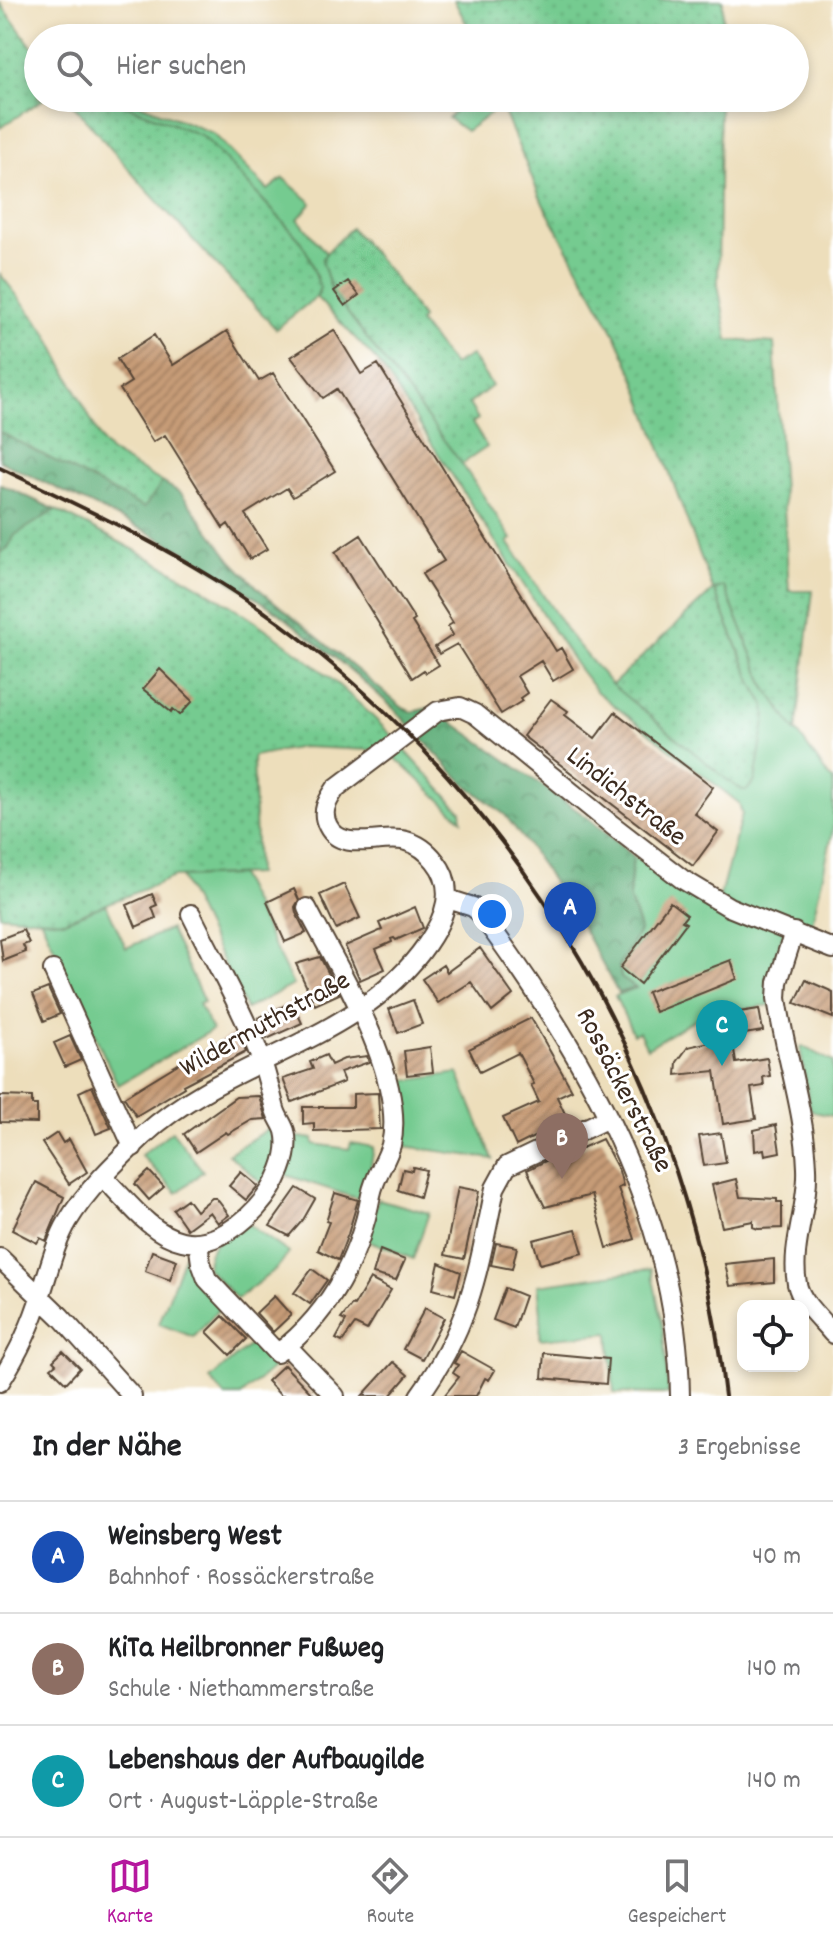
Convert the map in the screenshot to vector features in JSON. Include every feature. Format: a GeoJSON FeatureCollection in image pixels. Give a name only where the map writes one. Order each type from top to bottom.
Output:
{"type":"FeatureCollection","features":[{"type":"Feature","properties":{"kind":"street","name":"Lindichstraße"},"geometry":{"type":"LineString","coordinates":[[448,899],[448,885],[443,871],[423,849],[406,841],[346,841],[332,834],[325,821],[325,803],[336,788],[438,711],[460,707],[475,714],[682,879],[729,907],[833,949]]}},
{"type":"Feature","properties":{"kind":"street","name":"Wildermuthstraße"},"geometry":{"type":"LineString","coordinates":[[0,1382],[28,1330],[68,1220],[103,1177],[189,1100],[332,1028],[359,1011],[401,976],[427,944],[442,918],[448,899]]}},
{"type":"Feature","properties":{"kind":"street","name":"Rossäckerstraße"},"geometry":{"type":"LineString","coordinates":[[448,899],[473,907],[480,913],[529,979],[551,1013],[627,1155],[651,1221],[676,1335],[680,1396]]}},
{"type":"Feature","properties":{"kind":"street"},"geometry":{"type":"LineString","coordinates":[[198,1242],[207,1279],[277,1353],[303,1332],[338,1286],[355,1252],[374,1178],[390,1146],[393,1118],[379,1052],[307,908]]}},
{"type":"Feature","properties":{"kind":"street"},"geometry":{"type":"LineString","coordinates":[[103,1177],[167,1237],[186,1242],[207,1242],[229,1232],[251,1216],[267,1193],[284,1158],[285,1133],[275,1112],[262,1061],[191,914]]}},
{"type":"Feature","properties":{"kind":"street"},"geometry":{"type":"LineString","coordinates":[[794,932],[778,982],[777,998],[807,1161],[806,1208],[795,1265],[800,1293],[833,1334]]}},
{"type":"Feature","properties":{"kind":"street"},"geometry":{"type":"LineString","coordinates":[[53,970],[133,1147]]}},
{"type":"Feature","properties":{"kind":"street"},"geometry":{"type":"LineString","coordinates":[[419,1396],[436,1373],[464,1318],[475,1288],[500,1174],[507,1166],[608,1118]]}},
{"type":"Feature","properties":{"kind":"street"},"geometry":{"type":"LineString","coordinates":[[0,1258],[41,1296],[132,1396]]}},
{"type":"Feature","properties":{"kind":"street"},"geometry":{"type":"LineString","coordinates":[[287,1346],[335,1396]]}},
{"type":"Feature","properties":{"kind":"green space"},"geometry":{"type":"Polygon","coordinates":[[[454,0],[723,0],[722,24],[467,24],[454,0]]]}},
{"type":"Feature","properties":{"kind":"green space"},"geometry":{"type":"Polygon","coordinates":[[[0,3],[24,36],[24,112],[0,128],[0,3]]]}},
{"type":"Feature","properties":{"kind":"green space"},"geometry":{"type":"Polygon","coordinates":[[[79,112],[143,112],[203,136],[299,239],[309,256],[320,288],[316,297],[276,329],[79,112]]]}},
{"type":"Feature","properties":{"kind":"green space"},"geometry":{"type":"Polygon","coordinates":[[[143,112],[160,112],[213,133],[268,190],[283,178],[312,203],[298,219],[326,253],[322,260],[332,292],[462,464],[512,539],[508,542],[571,637],[612,685],[764,705],[714,590],[724,586],[766,688],[833,780],[833,830],[810,932],[787,923],[768,977],[771,1005],[702,1015],[647,1048],[639,1032],[633,1034],[615,996],[635,988],[621,978],[619,965],[640,930],[629,896],[633,856],[717,907],[742,814],[739,803],[597,692],[576,665],[379,363],[316,297],[319,293],[299,239],[203,136],[143,112]]]}},
{"type":"Feature","properties":{"kind":"green space"},"geometry":{"type":"Polygon","coordinates":[[[454,112],[493,112],[466,131],[448,118],[454,112]]]}},
{"type":"Feature","properties":{"kind":"green space"},"geometry":{"type":"Polygon","coordinates":[[[504,112],[720,112],[718,284],[728,340],[774,343],[789,591],[813,591],[796,732],[766,688],[724,586],[714,590],[752,682],[765,705],[755,781],[747,790],[731,783],[612,685],[713,590],[632,372],[615,334],[543,204],[504,112]]]}},
{"type":"Feature","properties":{"kind":"green space"},"geometry":{"type":"Polygon","coordinates":[[[351,228],[392,275],[422,318],[419,322],[453,365],[471,355],[492,386],[469,404],[478,419],[472,423],[487,447],[462,464],[332,292],[322,260],[351,228]]]}},
{"type":"Feature","properties":{"kind":"green space"},"geometry":{"type":"Polygon","coordinates":[[[0,274],[47,333],[103,444],[110,452],[162,482],[144,508],[0,432],[0,274]]]}},
{"type":"Feature","properties":{"kind":"green space"},"geometry":{"type":"Polygon","coordinates":[[[0,432],[144,507],[162,482],[181,493],[232,561],[259,589],[403,708],[412,712],[428,708],[448,719],[588,818],[633,856],[629,896],[640,930],[619,965],[621,978],[636,988],[618,993],[581,925],[505,815],[463,782],[393,708],[355,674],[279,613],[197,559],[0,461],[0,432]]]}},
{"type":"Feature","properties":{"kind":"green space"},"geometry":{"type":"Polygon","coordinates":[[[0,484],[56,510],[16,535],[8,548],[0,553],[0,484]]]}},
{"type":"Feature","properties":{"kind":"green space"},"geometry":{"type":"Polygon","coordinates":[[[56,510],[148,557],[235,608],[317,668],[393,737],[369,750],[302,747],[253,756],[257,874],[174,877],[64,921],[0,915],[0,553],[8,548],[15,535],[56,510]]]}},
{"type":"Feature","properties":{"kind":"green space"},"geometry":{"type":"Polygon","coordinates":[[[401,746],[461,811],[462,820],[390,753],[401,746]]]}},
{"type":"Feature","properties":{"kind":"green space"},"geometry":{"type":"Polygon","coordinates":[[[239,875],[293,985],[246,1009],[181,877],[239,875]]]}},
{"type":"Feature","properties":{"kind":"green space"},"geometry":{"type":"Polygon","coordinates":[[[106,904],[126,948],[170,929],[204,1002],[199,1004],[212,1030],[118,1085],[40,918],[64,921],[106,904]]]}},
{"type":"Feature","properties":{"kind":"green space"},"geometry":{"type":"Polygon","coordinates":[[[802,1046],[833,1062],[833,1116],[814,1112],[810,1108],[802,1046]]]}},
{"type":"Feature","properties":{"kind":"green space"},"geometry":{"type":"Polygon","coordinates":[[[458,1073],[493,1159],[397,1145],[397,1082],[458,1073]]]}},
{"type":"Feature","properties":{"kind":"green space"},"geometry":{"type":"Polygon","coordinates":[[[271,1127],[272,1140],[280,1140],[279,1158],[264,1185],[228,1154],[271,1127]]]}},
{"type":"Feature","properties":{"kind":"green space"},"geometry":{"type":"Polygon","coordinates":[[[172,1131],[203,1171],[177,1193],[141,1155],[172,1131]]]}},
{"type":"Feature","properties":{"kind":"green space"},"geometry":{"type":"Polygon","coordinates":[[[292,1136],[313,1139],[314,1144],[349,1149],[351,1143],[374,1147],[365,1201],[283,1174],[292,1136]]]}},
{"type":"Feature","properties":{"kind":"green space"},"geometry":{"type":"Polygon","coordinates":[[[378,1199],[429,1213],[413,1259],[365,1239],[378,1199]]]}},
{"type":"Feature","properties":{"kind":"green space"},"geometry":{"type":"Polygon","coordinates":[[[248,1224],[289,1253],[276,1269],[237,1299],[207,1268],[208,1258],[214,1244],[248,1224]]]}},
{"type":"Feature","properties":{"kind":"green space"},"geometry":{"type":"Polygon","coordinates":[[[187,1248],[224,1303],[194,1337],[159,1324],[187,1248]]]}},
{"type":"Feature","properties":{"kind":"green space"},"geometry":{"type":"Polygon","coordinates":[[[651,1269],[662,1322],[669,1394],[614,1393],[609,1333],[540,1339],[538,1285],[651,1269]]]}},
{"type":"Feature","properties":{"kind":"green space"},"geometry":{"type":"Polygon","coordinates":[[[259,1337],[280,1362],[241,1396],[225,1396],[210,1379],[259,1337]]]}},
{"type":"Feature","properties":{"kind":"building"},"geometry":{"type":"Polygon","coordinates":[[[348,281],[359,295],[345,306],[334,291],[348,281]]]}},
{"type":"Feature","properties":{"kind":"building"},"geometry":{"type":"Polygon","coordinates":[[[334,330],[361,374],[378,364],[556,651],[561,648],[573,669],[553,681],[541,661],[517,676],[527,693],[520,698],[522,701],[501,714],[457,644],[439,654],[435,647],[453,635],[448,626],[453,623],[422,574],[444,561],[337,389],[323,398],[291,357],[334,330]]]}},
{"type":"Feature","properties":{"kind":"building"},"geometry":{"type":"Polygon","coordinates":[[[227,331],[259,381],[273,373],[335,471],[293,497],[287,488],[245,514],[267,549],[250,559],[228,524],[223,528],[165,435],[153,442],[120,389],[131,382],[117,359],[154,335],[173,365],[227,331]]]}},
{"type":"Feature","properties":{"kind":"building"},"geometry":{"type":"Polygon","coordinates":[[[361,535],[415,620],[412,622],[439,665],[426,673],[424,670],[412,678],[335,552],[361,535]]]}},
{"type":"Feature","properties":{"kind":"building"},"geometry":{"type":"Polygon","coordinates":[[[160,669],[193,701],[180,715],[173,709],[171,712],[143,689],[160,669]]]}},
{"type":"Feature","properties":{"kind":"building"},"geometry":{"type":"Polygon","coordinates":[[[551,699],[568,711],[565,715],[595,738],[615,712],[713,787],[694,813],[718,832],[693,866],[523,736],[551,699]]]}},
{"type":"Feature","properties":{"kind":"building"},"geometry":{"type":"Polygon","coordinates":[[[344,884],[360,918],[336,929],[320,895],[344,884]]]}},
{"type":"Feature","properties":{"kind":"building"},"geometry":{"type":"Polygon","coordinates":[[[294,889],[299,900],[296,913],[306,933],[285,942],[267,902],[294,889]]]}},
{"type":"Feature","properties":{"kind":"building"},"geometry":{"type":"Polygon","coordinates":[[[152,894],[157,905],[152,907],[156,918],[136,927],[127,905],[152,894]]]}},
{"type":"Feature","properties":{"kind":"building"},"geometry":{"type":"Polygon","coordinates":[[[670,902],[687,915],[682,921],[686,923],[640,984],[620,968],[670,902]]]}},
{"type":"Feature","properties":{"kind":"building"},"geometry":{"type":"Polygon","coordinates":[[[415,907],[423,928],[396,940],[391,939],[392,942],[376,949],[385,969],[360,980],[345,946],[382,930],[379,923],[415,907]]]}},
{"type":"Feature","properties":{"kind":"building"},"geometry":{"type":"Polygon","coordinates":[[[23,930],[29,943],[23,945],[26,952],[3,961],[0,939],[23,930]]]}},
{"type":"Feature","properties":{"kind":"building"},"geometry":{"type":"Polygon","coordinates":[[[480,948],[513,995],[492,1012],[471,982],[438,1003],[422,979],[443,965],[447,972],[480,948]]]}},
{"type":"Feature","properties":{"kind":"building"},"geometry":{"type":"Polygon","coordinates":[[[320,957],[339,994],[315,1005],[296,964],[320,957]]]}},
{"type":"Feature","properties":{"kind":"building"},"geometry":{"type":"Polygon","coordinates":[[[731,960],[737,979],[655,1012],[647,992],[731,960]]]}},
{"type":"Feature","properties":{"kind":"building"},"geometry":{"type":"Polygon","coordinates":[[[806,980],[833,992],[833,1018],[795,1003],[806,980]]]}},
{"type":"Feature","properties":{"kind":"building"},"geometry":{"type":"Polygon","coordinates":[[[48,988],[60,1014],[44,1021],[33,994],[48,988]]]}},
{"type":"Feature","properties":{"kind":"building"},"geometry":{"type":"Polygon","coordinates":[[[413,1000],[422,1024],[398,1033],[389,1009],[413,1000]]]}},
{"type":"Feature","properties":{"kind":"building"},"geometry":{"type":"Polygon","coordinates":[[[292,1002],[302,1023],[267,1039],[258,1018],[292,1002]]]}},
{"type":"Feature","properties":{"kind":"building"},"geometry":{"type":"Polygon","coordinates":[[[759,1009],[763,1031],[732,1036],[736,1063],[767,1058],[770,1076],[763,1077],[764,1086],[751,1088],[756,1119],[723,1124],[715,1071],[676,1075],[677,1062],[688,1047],[710,1042],[706,1017],[759,1009]]]}},
{"type":"Feature","properties":{"kind":"building"},"geometry":{"type":"Polygon","coordinates":[[[531,1018],[572,1090],[557,1097],[568,1120],[516,1146],[503,1118],[539,1102],[531,1085],[534,1084],[518,1053],[480,1072],[469,1049],[531,1018]]]}},
{"type":"Feature","properties":{"kind":"building"},"geometry":{"type":"Polygon","coordinates":[[[237,1032],[246,1052],[183,1085],[136,1116],[124,1097],[237,1032]]]}},
{"type":"Feature","properties":{"kind":"building"},"geometry":{"type":"Polygon","coordinates":[[[70,1036],[81,1060],[65,1067],[54,1043],[70,1036]]]}},
{"type":"Feature","properties":{"kind":"building"},"geometry":{"type":"Polygon","coordinates":[[[430,1047],[433,1072],[407,1075],[404,1051],[430,1047]]]}},
{"type":"Feature","properties":{"kind":"building"},"geometry":{"type":"Polygon","coordinates":[[[326,1055],[331,1065],[344,1059],[367,1056],[369,1062],[340,1072],[344,1082],[292,1102],[283,1079],[313,1069],[310,1062],[326,1055]]]}},
{"type":"Feature","properties":{"kind":"building"},"geometry":{"type":"Polygon","coordinates":[[[92,1086],[111,1128],[96,1134],[79,1092],[92,1086]]]}},
{"type":"Feature","properties":{"kind":"building"},"geometry":{"type":"Polygon","coordinates":[[[378,1093],[380,1129],[314,1131],[314,1123],[303,1124],[303,1107],[353,1107],[353,1094],[378,1093]]]}},
{"type":"Feature","properties":{"kind":"building"},"geometry":{"type":"Polygon","coordinates":[[[0,1096],[32,1097],[32,1105],[37,1105],[37,1123],[0,1122],[0,1096]]]}},
{"type":"Feature","properties":{"kind":"building"},"geometry":{"type":"Polygon","coordinates":[[[259,1096],[266,1119],[252,1120],[228,1134],[226,1132],[196,1152],[184,1134],[236,1097],[259,1096]]]}},
{"type":"Feature","properties":{"kind":"building"},"geometry":{"type":"Polygon","coordinates":[[[776,1125],[780,1152],[765,1155],[764,1149],[755,1151],[754,1130],[776,1125]]]}},
{"type":"Feature","properties":{"kind":"building"},"geometry":{"type":"Polygon","coordinates":[[[57,1133],[63,1143],[69,1139],[87,1172],[69,1184],[42,1143],[57,1133]]]}},
{"type":"Feature","properties":{"kind":"building"},"geometry":{"type":"Polygon","coordinates":[[[721,1133],[726,1163],[704,1166],[699,1136],[721,1133]]]}},
{"type":"Feature","properties":{"kind":"building"},"geometry":{"type":"Polygon","coordinates":[[[602,1139],[619,1171],[623,1186],[618,1188],[635,1239],[607,1248],[592,1195],[545,1207],[527,1170],[602,1139]]]}},
{"type":"Feature","properties":{"kind":"building"},"geometry":{"type":"Polygon","coordinates":[[[413,1167],[426,1170],[419,1197],[398,1190],[403,1169],[412,1171],[413,1167]]]}},
{"type":"Feature","properties":{"kind":"building"},"geometry":{"type":"Polygon","coordinates":[[[149,1171],[164,1187],[149,1200],[135,1184],[149,1171]]]}},
{"type":"Feature","properties":{"kind":"building"},"geometry":{"type":"Polygon","coordinates":[[[241,1172],[258,1186],[246,1200],[229,1186],[241,1172]]]}},
{"type":"Feature","properties":{"kind":"building"},"geometry":{"type":"Polygon","coordinates":[[[736,1179],[740,1197],[782,1202],[782,1228],[758,1229],[753,1227],[753,1221],[722,1227],[712,1185],[736,1179]]]}},
{"type":"Feature","properties":{"kind":"building"},"geometry":{"type":"Polygon","coordinates":[[[36,1182],[64,1197],[46,1241],[40,1238],[37,1243],[12,1230],[36,1182]]]}},
{"type":"Feature","properties":{"kind":"building"},"geometry":{"type":"Polygon","coordinates":[[[458,1187],[479,1191],[464,1259],[445,1255],[458,1187]]]}},
{"type":"Feature","properties":{"kind":"building"},"geometry":{"type":"Polygon","coordinates":[[[297,1188],[315,1199],[289,1236],[270,1226],[297,1188]]]}},
{"type":"Feature","properties":{"kind":"building"},"geometry":{"type":"Polygon","coordinates":[[[335,1193],[358,1200],[338,1260],[318,1250],[329,1222],[326,1221],[335,1193]]]}},
{"type":"Feature","properties":{"kind":"building"},"geometry":{"type":"Polygon","coordinates":[[[216,1198],[229,1215],[218,1223],[210,1212],[187,1229],[173,1209],[187,1199],[196,1211],[216,1198]]]}},
{"type":"Feature","properties":{"kind":"building"},"geometry":{"type":"Polygon","coordinates":[[[576,1229],[583,1253],[540,1264],[533,1240],[576,1229]]]}},
{"type":"Feature","properties":{"kind":"building"},"geometry":{"type":"Polygon","coordinates":[[[496,1243],[517,1247],[512,1269],[491,1265],[496,1243]]]}},
{"type":"Feature","properties":{"kind":"building"},"geometry":{"type":"Polygon","coordinates":[[[380,1250],[405,1260],[396,1280],[373,1274],[380,1250]]]}},
{"type":"Feature","properties":{"kind":"building"},"geometry":{"type":"Polygon","coordinates":[[[152,1251],[177,1260],[170,1280],[145,1271],[152,1251]]]}},
{"type":"Feature","properties":{"kind":"building"},"geometry":{"type":"Polygon","coordinates":[[[774,1259],[774,1282],[730,1286],[725,1264],[774,1259]]]}},
{"type":"Feature","properties":{"kind":"building"},"geometry":{"type":"Polygon","coordinates":[[[439,1263],[461,1272],[455,1295],[433,1289],[439,1263]]]}},
{"type":"Feature","properties":{"kind":"building"},"geometry":{"type":"Polygon","coordinates":[[[312,1269],[327,1280],[310,1304],[294,1293],[312,1269]]]}},
{"type":"Feature","properties":{"kind":"building"},"geometry":{"type":"Polygon","coordinates":[[[370,1279],[391,1290],[367,1330],[355,1324],[342,1342],[336,1339],[346,1321],[341,1319],[354,1306],[370,1279]]]}},
{"type":"Feature","properties":{"kind":"building"},"geometry":{"type":"Polygon","coordinates":[[[505,1288],[525,1296],[514,1328],[493,1320],[505,1288]]]}},
{"type":"Feature","properties":{"kind":"building"},"geometry":{"type":"Polygon","coordinates":[[[274,1296],[291,1315],[273,1332],[256,1313],[274,1296]]]}},
{"type":"Feature","properties":{"kind":"building"},"geometry":{"type":"Polygon","coordinates":[[[425,1308],[444,1318],[422,1359],[403,1349],[425,1308]]]}},
{"type":"Feature","properties":{"kind":"building"},"geometry":{"type":"Polygon","coordinates":[[[223,1316],[246,1339],[230,1355],[207,1332],[223,1316]]]}},
{"type":"Feature","properties":{"kind":"building"},"geometry":{"type":"Polygon","coordinates":[[[63,1351],[80,1368],[66,1383],[51,1368],[56,1364],[53,1361],[63,1351]]]}},
{"type":"Feature","properties":{"kind":"building"},"geometry":{"type":"Polygon","coordinates":[[[461,1351],[495,1370],[489,1380],[485,1378],[476,1396],[444,1396],[459,1377],[453,1373],[458,1365],[454,1363],[461,1351]]]}},
{"type":"Feature","properties":{"kind":"building"},"geometry":{"type":"Polygon","coordinates":[[[544,1353],[608,1359],[606,1384],[542,1378],[544,1353]]]}},
{"type":"Feature","properties":{"kind":"building"},"geometry":{"type":"Polygon","coordinates":[[[393,1362],[408,1375],[390,1396],[362,1396],[393,1362]]]}},
{"type":"Feature","properties":{"kind":"building"},"geometry":{"type":"Polygon","coordinates":[[[284,1365],[314,1396],[281,1396],[267,1381],[284,1365]]]}},
{"type":"Feature","properties":{"kind":"railway"},"geometry":{"type":"LineString","coordinates":[[0,468],[177,557],[277,621],[367,694],[448,776],[520,866],[582,962],[634,1064],[676,1171],[706,1282],[725,1396]]}},
{"type":"Feature","properties":{"kind":"place","name":"Weinsberg West"},"geometry":{"type":"Point","coordinates":[570,948]}},
{"type":"Feature","properties":{"kind":"place","name":"Lebenshaus der Aufbaugilde"},"geometry":{"type":"Point","coordinates":[722,1066]}},
{"type":"Feature","properties":{"kind":"place","name":"KiTa Heilbronner Fußweg"},"geometry":{"type":"Point","coordinates":[562,1179]}}]}
